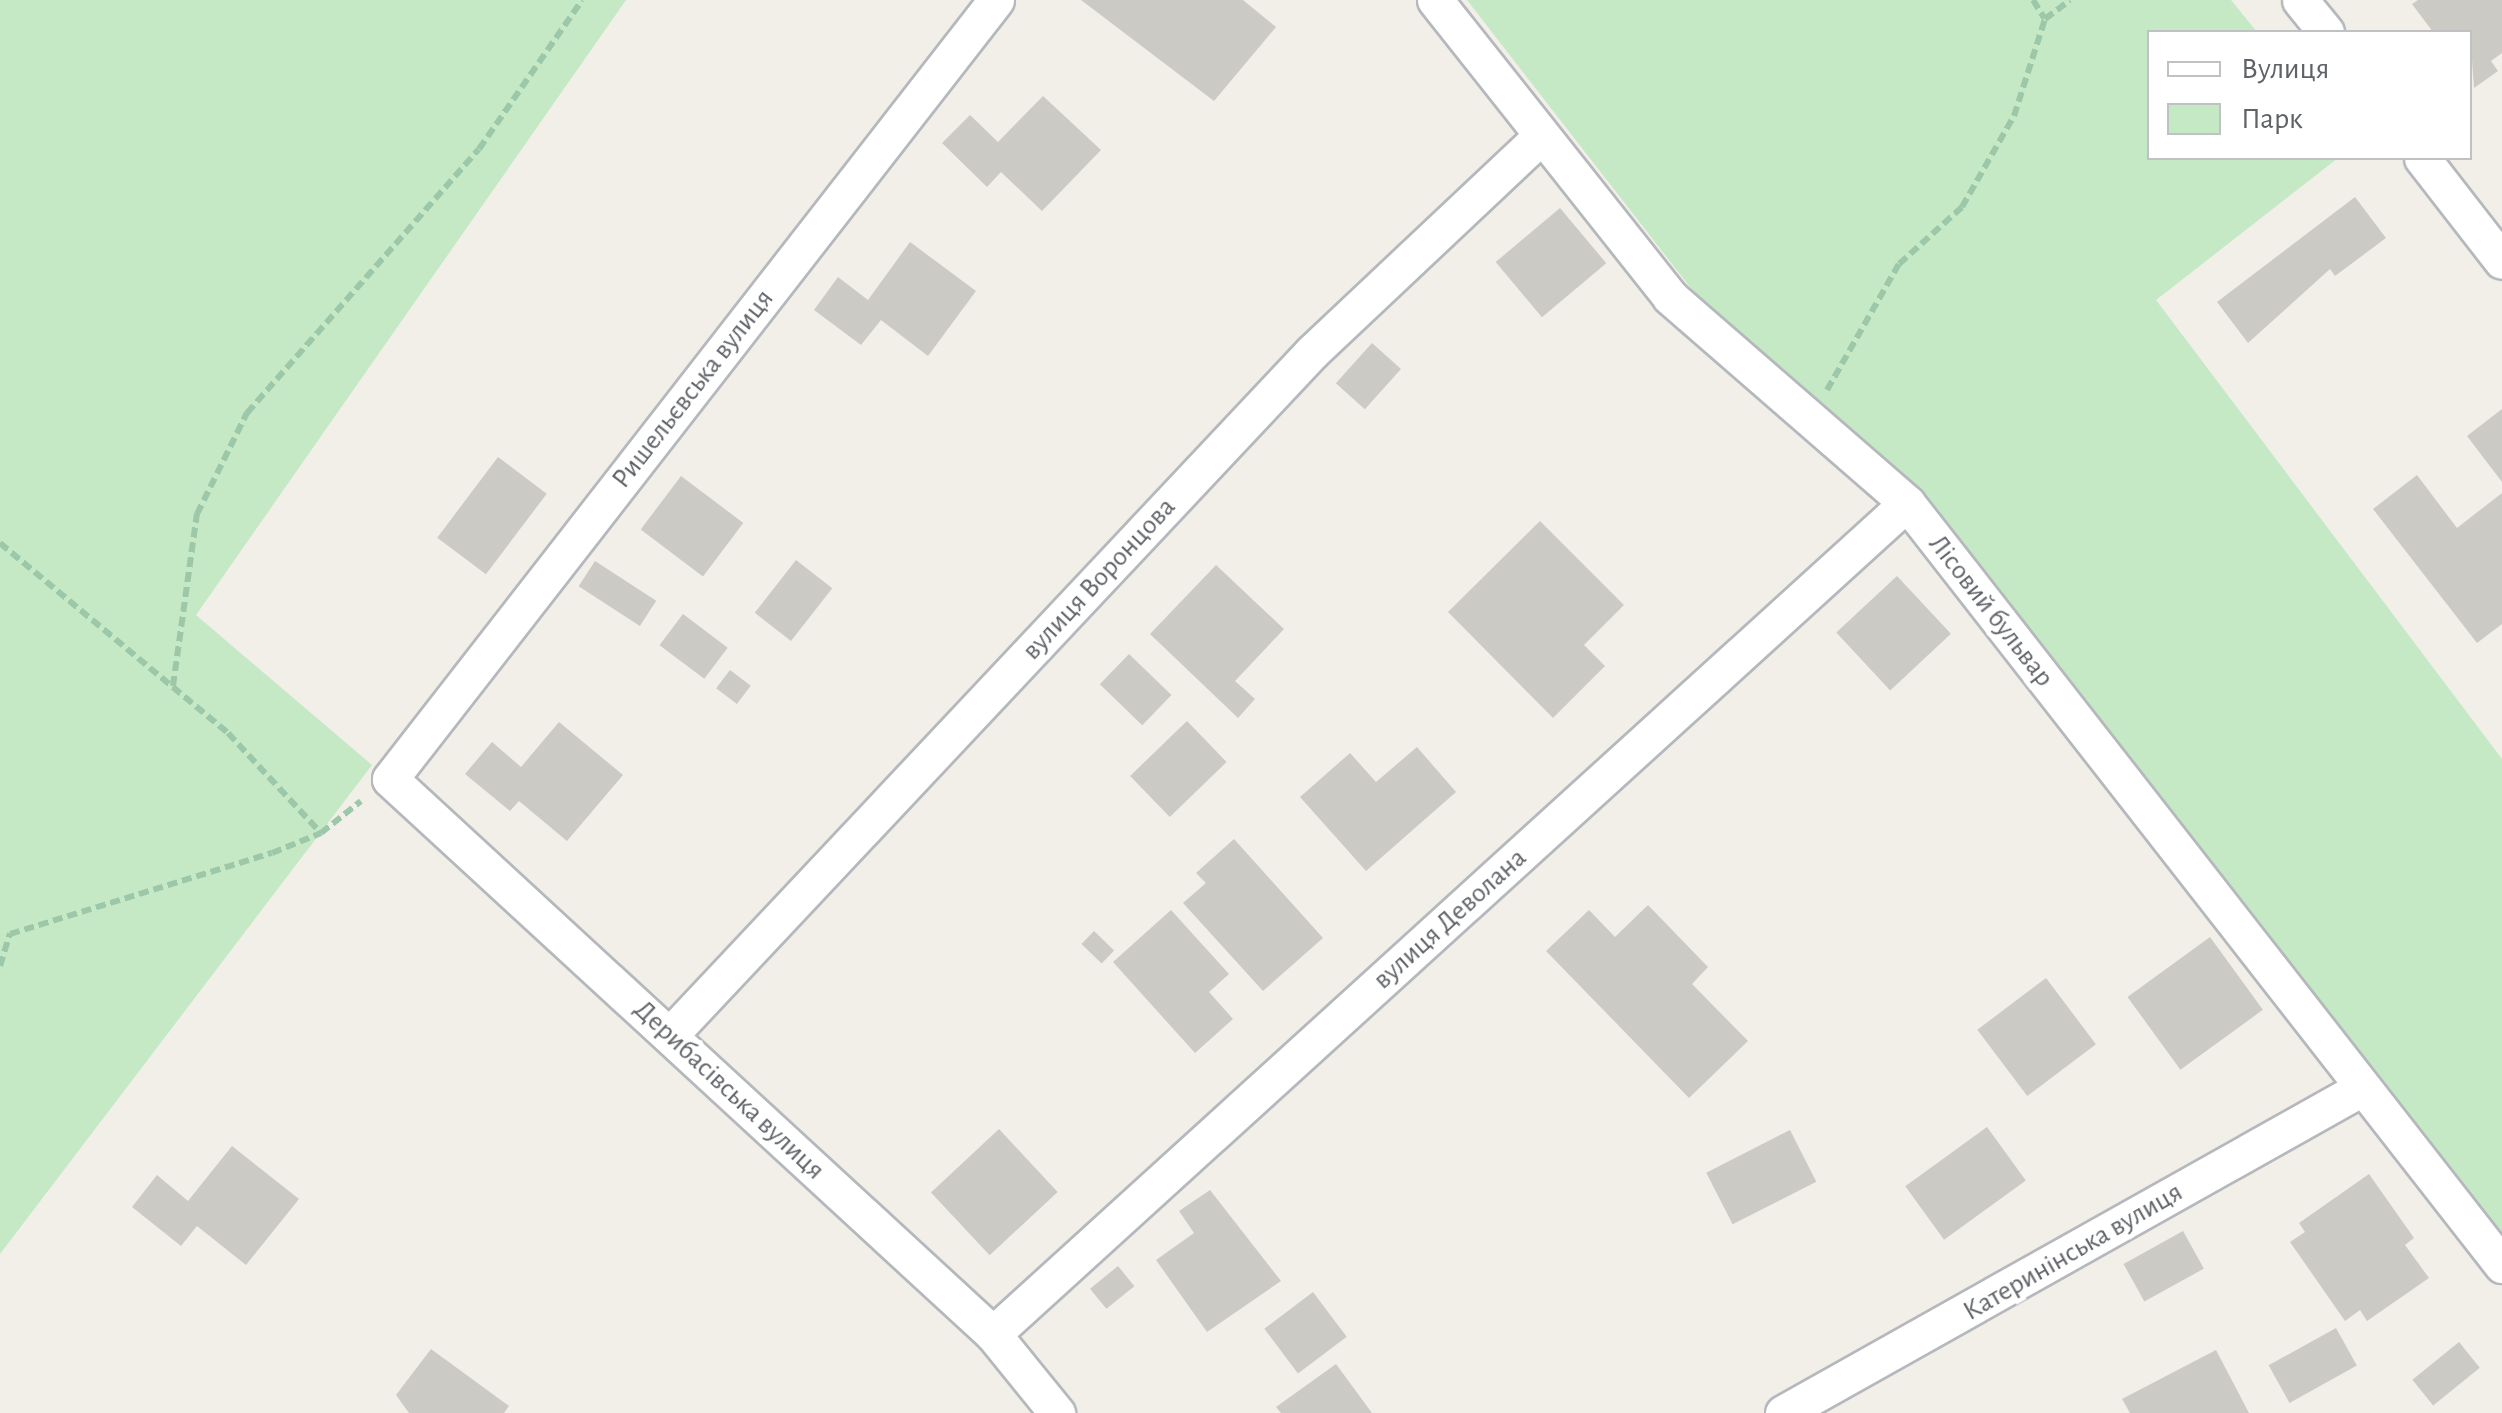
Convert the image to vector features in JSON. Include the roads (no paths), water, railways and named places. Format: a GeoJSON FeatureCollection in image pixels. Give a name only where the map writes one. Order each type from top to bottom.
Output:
{"type":"FeatureCollection","features":[{"type":"Feature","properties":{"kind":"street","name":"Ришельєвська вулиця"},"geometry":{"type":"LineString","coordinates":[[390,778],[996,0]]}},
{"type":"Feature","properties":{"kind":"street","name":"Лісовий бульвар"},"geometry":{"type":"LineString","coordinates":[[1436,0],[1670,298],[1907,503],[2502,1265]]}},
{"type":"Feature","properties":{"kind":"street"},"geometry":{"type":"LineString","coordinates":[[2300,0],[2324,30]]}},
{"type":"Feature","properties":{"kind":"street","name":"вулиця Воронцова"},"geometry":{"type":"LineString","coordinates":[[670,1035],[1312,352],[1540,136]]}},
{"type":"Feature","properties":{"kind":"street"},"geometry":{"type":"LineString","coordinates":[[2424,160],[2502,261]]}},
{"type":"Feature","properties":{"kind":"street","name":"вулиця Деволана"},"geometry":{"type":"LineString","coordinates":[[993,1334],[1907,503]]}},
{"type":"Feature","properties":{"kind":"street","name":"Дерибасівська вулиця"},"geometry":{"type":"LineString","coordinates":[[390,778],[993,1334],[1057,1413]]}},
{"type":"Feature","properties":{"kind":"street","name":"Катеринінська вулиця"},"geometry":{"type":"LineString","coordinates":[[1783,1413],[2362,1088]]}}]}
